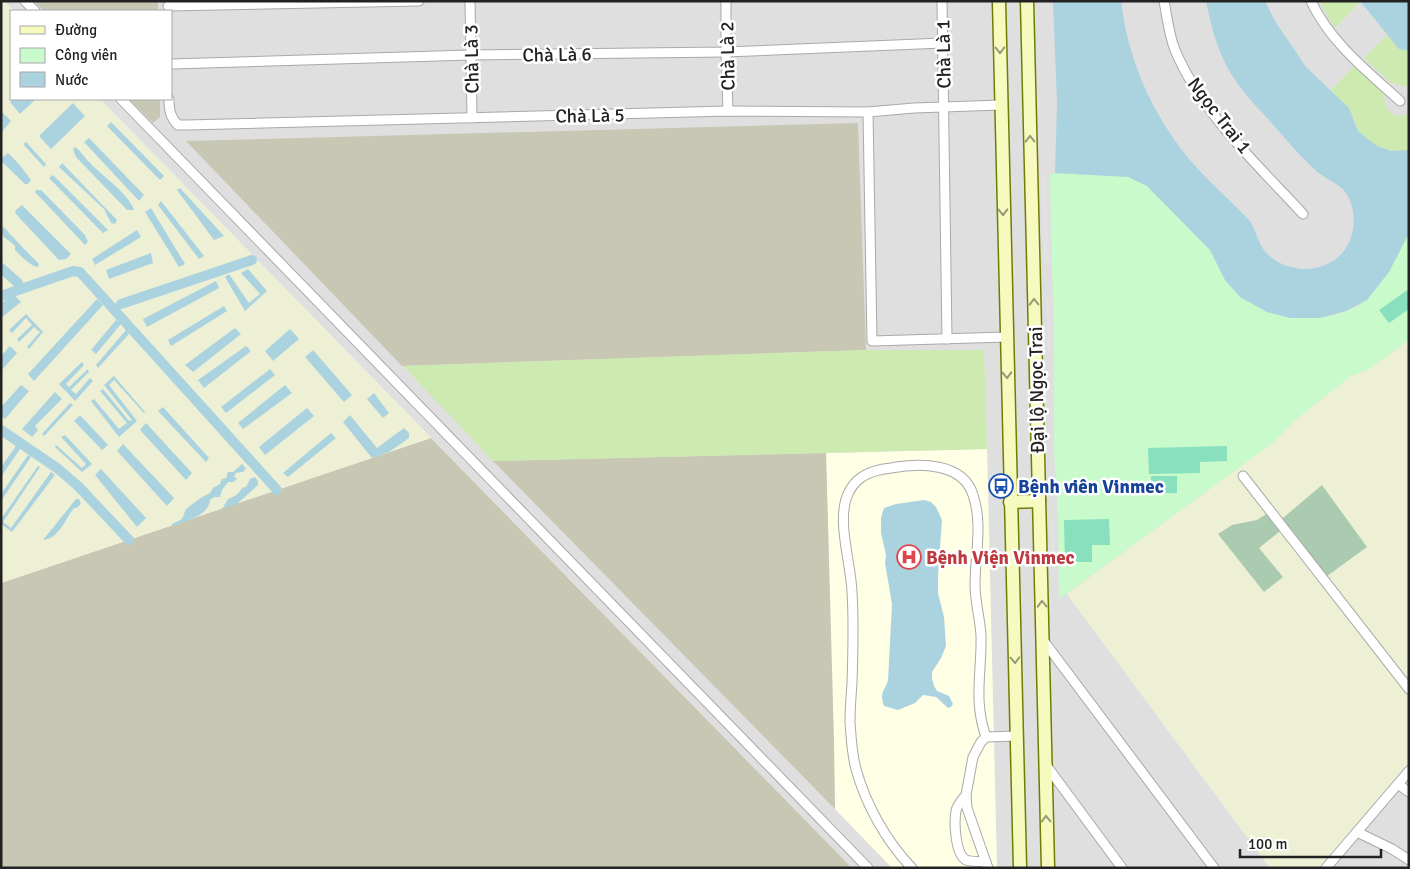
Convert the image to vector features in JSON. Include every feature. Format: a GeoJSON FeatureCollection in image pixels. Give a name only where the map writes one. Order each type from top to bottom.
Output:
{"type":"FeatureCollection","features":[{"type":"Feature","properties":{"kind":"main road","name":"Đại lộ Ngọc Trai"},"geometry":{"type":"LineString","coordinates":[[999,1],[1020,868]]}},
{"type":"Feature","properties":{"kind":"main road","name":"Đại lộ Ngọc Trai"},"geometry":{"type":"LineString","coordinates":[[1027,1],[1048,868]]}},
{"type":"Feature","properties":{"kind":"main road"},"geometry":{"type":"LineString","coordinates":[[1010,502],[1039,501]]}},
{"type":"Feature","properties":{"kind":"street"},"geometry":{"type":"LineString","coordinates":[[25,1],[34,10]]}},
{"type":"Feature","properties":{"kind":"street"},"geometry":{"type":"LineString","coordinates":[[168,6],[419,1]]}},
{"type":"Feature","properties":{"kind":"street","name":"Chà Là 3"},"geometry":{"type":"LineString","coordinates":[[470,1],[472,118]]}},
{"type":"Feature","properties":{"kind":"street","name":"Chà Là 2"},"geometry":{"type":"LineString","coordinates":[[726,1],[728,111]]}},
{"type":"Feature","properties":{"kind":"street","name":"Chà Là 1"},"geometry":{"type":"LineString","coordinates":[[942,1],[947,339]]}},
{"type":"Feature","properties":{"kind":"street","name":"Ngọc Trai 1"},"geometry":{"type":"LineString","coordinates":[[1164,1],[1174,48],[1192,82],[1221,124],[1303,214]]}},
{"type":"Feature","properties":{"kind":"street"},"geometry":{"type":"LineString","coordinates":[[1311,1],[1321,20],[1342,47],[1400,102]]}},
{"type":"Feature","properties":{"kind":"street","name":"Chà Là 6"},"geometry":{"type":"LineString","coordinates":[[172,64],[471,55],[726,52],[943,44]]}},
{"type":"Feature","properties":{"kind":"street"},"geometry":{"type":"LineString","coordinates":[[122,100],[868,868]]}},
{"type":"Feature","properties":{"kind":"street","name":"Chà Là 5"},"geometry":{"type":"LineString","coordinates":[[169,100],[169,112],[172,120],[178,125],[728,111],[868,112],[914,108],[1001,105]]}},
{"type":"Feature","properties":{"kind":"street"},"geometry":{"type":"LineString","coordinates":[[868,112],[872,341],[1006,338]]}},
{"type":"Feature","properties":{"kind":"street"},"geometry":{"type":"LineString","coordinates":[[912,868],[900,856],[873,812],[856,768],[850,721],[853,624],[852,591],[844,529],[846,500],[851,487],[861,477],[875,470],[912,465],[945,469],[965,480],[973,494],[978,523],[975,585],[981,640],[978,689],[980,720],[986,737]]}},
{"type":"Feature","properties":{"kind":"street"},"geometry":{"type":"LineString","coordinates":[[1243,476],[1409,689]]}},
{"type":"Feature","properties":{"kind":"street"},"geometry":{"type":"LineString","coordinates":[[1043,639],[1214,868]]}},
{"type":"Feature","properties":{"kind":"street"},"geometry":{"type":"LineString","coordinates":[[987,865],[967,808],[966,795],[973,758],[981,742],[986,737],[1017,736]]}},
{"type":"Feature","properties":{"kind":"street"},"geometry":{"type":"LineString","coordinates":[[1045,764],[1122,868]]}},
{"type":"Feature","properties":{"kind":"street"},"geometry":{"type":"LineString","coordinates":[[1326,868],[1409,771]]}},
{"type":"Feature","properties":{"kind":"street"},"geometry":{"type":"LineString","coordinates":[[1398,784],[1409,792]]}},
{"type":"Feature","properties":{"kind":"street"},"geometry":{"type":"LineString","coordinates":[[966,795],[960,802],[956,813],[956,844],[966,860],[987,865]]}},
{"type":"Feature","properties":{"kind":"street"},"geometry":{"type":"LineString","coordinates":[[1357,832],[1392,849],[1409,860]]}},
{"type":"Feature","properties":{"kind":"shaded area"},"geometry":{"type":"Polygon","coordinates":[[[1,1],[4,1],[13,10],[10,10],[10,100],[101,100],[431,438],[1,583],[1,1]]]}},
{"type":"Feature","properties":{"kind":"shaded area"},"geometry":{"type":"Polygon","coordinates":[[[4,1],[1409,1],[1409,340],[1369,369],[1351,376],[1294,421],[1274,442],[1067,594],[1270,868],[852,868],[101,100],[172,100],[172,10],[13,10],[4,1]]]}},
{"type":"Feature","properties":{"kind":"shaded area"},"geometry":{"type":"Polygon","coordinates":[[[34,1],[158,1],[158,10],[43,10],[34,1]]]}},
{"type":"Feature","properties":{"kind":"shaded area"},"geometry":{"type":"Polygon","coordinates":[[[130,100],[160,100],[160,117],[153,123],[130,100]]]}},
{"type":"Feature","properties":{"kind":"shaded area"},"geometry":{"type":"Polygon","coordinates":[[[858,123],[866,350],[402,366],[186,141],[858,123]]]}},
{"type":"Feature","properties":{"kind":"shaded area"},"geometry":{"type":"Polygon","coordinates":[[[1042,177],[1046,180],[1049,264],[1044,266],[1042,177]]]}},
{"type":"Feature","properties":{"kind":"shaded area"},"geometry":{"type":"Polygon","coordinates":[[[1046,297],[1050,297],[1051,349],[1048,349],[1046,297]]]}},
{"type":"Feature","properties":{"kind":"shaded area"},"geometry":{"type":"Polygon","coordinates":[[[1409,340],[1409,762],[1319,868],[1270,868],[1067,594],[1274,442],[1294,421],[1351,376],[1369,369],[1409,340]],[[1283,518],[1257,520],[1232,525],[1259,548],[1284,527],[1283,518]]]}},
{"type":"Feature","properties":{"kind":"shaded area"},"geometry":{"type":"Polygon","coordinates":[[[431,438],[852,868],[1,868],[1,583],[431,438]]]}},
{"type":"Feature","properties":{"kind":"shaded area","name":"Bệnh Viện Vinmec"},"geometry":{"type":"Polygon","coordinates":[[[987,449],[997,868],[892,868],[835,809],[826,453],[987,449]]]}},
{"type":"Feature","properties":{"kind":"shaded area"},"geometry":{"type":"Polygon","coordinates":[[[826,453],[834,740],[835,809],[493,461],[826,453]]]}},
{"type":"Feature","properties":{"kind":"shaded area"},"geometry":{"type":"Polygon","coordinates":[[[1322,485],[1367,547],[1323,579],[1284,528],[1259,548],[1283,577],[1264,592],[1218,534],[1232,525],[1257,520],[1271,511],[1283,518],[1322,485]]]}},
{"type":"Feature","properties":{"kind":"shaded area"},"geometry":{"type":"Polygon","coordinates":[[[1051,521],[1054,522],[1055,555],[1052,556],[1051,521]]]}},
{"type":"Feature","properties":{"kind":"shaded area"},"geometry":{"type":"Polygon","coordinates":[[[1409,762],[1409,868],[1319,868],[1409,762]]]}},
{"type":"Feature","properties":{"kind":"green space"},"geometry":{"type":"Polygon","coordinates":[[[1319,1],[1360,1],[1360,2],[1335,28],[1319,1]]]}},
{"type":"Feature","properties":{"kind":"green space"},"geometry":{"type":"Polygon","coordinates":[[[1387,35],[1399,49],[1409,51],[1409,87],[1391,83],[1364,58],[1387,35]]]}},
{"type":"Feature","properties":{"kind":"green space"},"geometry":{"type":"Polygon","coordinates":[[[1354,66],[1383,92],[1386,106],[1391,114],[1403,116],[1409,113],[1409,150],[1388,150],[1369,142],[1357,129],[1354,118],[1349,111],[1330,91],[1354,66]]]}},
{"type":"Feature","properties":{"kind":"green space"},"geometry":{"type":"Polygon","coordinates":[[[1050,174],[1128,177],[1147,186],[1210,250],[1225,280],[1240,297],[1267,312],[1290,318],[1320,318],[1335,315],[1358,306],[1366,300],[1389,272],[1409,233],[1409,340],[1369,369],[1351,376],[1294,421],[1274,442],[1059,599],[1058,519],[1054,451],[1050,174]]]}},
{"type":"Feature","properties":{"kind":"green space"},"geometry":{"type":"Polygon","coordinates":[[[1409,289],[1409,309],[1389,323],[1379,310],[1409,289]]]}},
{"type":"Feature","properties":{"kind":"green space"},"geometry":{"type":"Polygon","coordinates":[[[866,350],[984,350],[987,449],[493,461],[403,366],[866,350]]]}},
{"type":"Feature","properties":{"kind":"green space"},"geometry":{"type":"Polygon","coordinates":[[[1227,446],[1227,461],[1200,462],[1200,473],[1149,474],[1148,448],[1227,446]]]}},
{"type":"Feature","properties":{"kind":"green space"},"geometry":{"type":"Polygon","coordinates":[[[1151,476],[1177,476],[1177,493],[1151,493],[1151,476]]]}},
{"type":"Feature","properties":{"kind":"green space"},"geometry":{"type":"Polygon","coordinates":[[[1109,519],[1110,545],[1092,545],[1092,562],[1065,562],[1064,520],[1109,519]]]}},
{"type":"Feature","properties":{"kind":"water"},"geometry":{"type":"Polygon","coordinates":[[[1053,1],[1121,1],[1124,23],[1136,65],[1153,105],[1176,142],[1197,168],[1249,220],[1264,250],[1272,258],[1293,268],[1316,268],[1336,259],[1348,245],[1354,222],[1350,200],[1343,189],[1317,171],[1301,156],[1237,82],[1226,65],[1217,43],[1206,1],[1265,1],[1275,21],[1306,67],[1349,108],[1358,131],[1377,146],[1391,151],[1409,150],[1409,233],[1389,272],[1367,300],[1346,311],[1320,318],[1290,318],[1267,312],[1240,297],[1225,280],[1210,250],[1147,186],[1128,177],[1055,173],[1057,104],[1053,1]]]}},
{"type":"Feature","properties":{"kind":"water"},"geometry":{"type":"Polygon","coordinates":[[[1360,1],[1409,1],[1409,51],[1399,49],[1360,1]]]}},
{"type":"Feature","properties":{"kind":"water"},"geometry":{"type":"Polygon","coordinates":[[[12,100],[35,100],[20,114],[10,102],[12,100]]]}},
{"type":"Feature","properties":{"kind":"water"},"geometry":{"type":"Polygon","coordinates":[[[73,103],[85,116],[51,149],[39,136],[73,103]]]}},
{"type":"Feature","properties":{"kind":"water"},"geometry":{"type":"Polygon","coordinates":[[[1,113],[11,121],[1,133],[1,113]]]}},
{"type":"Feature","properties":{"kind":"water"},"geometry":{"type":"Polygon","coordinates":[[[111,122],[164,176],[160,180],[107,126],[111,122]]]}},
{"type":"Feature","properties":{"kind":"water"},"geometry":{"type":"Polygon","coordinates":[[[89,138],[144,195],[139,201],[84,142],[89,138]]]}},
{"type":"Feature","properties":{"kind":"water"},"geometry":{"type":"Polygon","coordinates":[[[26,142],[46,164],[44,167],[23,144],[26,142]]]}},
{"type":"Feature","properties":{"kind":"water"},"geometry":{"type":"Polygon","coordinates":[[[75,147],[125,195],[133,210],[127,210],[76,157],[73,149],[75,147]]]}},
{"type":"Feature","properties":{"kind":"water"},"geometry":{"type":"Polygon","coordinates":[[[8,153],[31,180],[28,184],[25,184],[2,162],[2,158],[8,153]]]}},
{"type":"Feature","properties":{"kind":"water"},"geometry":{"type":"Polygon","coordinates":[[[62,163],[117,220],[115,224],[111,223],[104,209],[59,167],[62,163]]]}},
{"type":"Feature","properties":{"kind":"water"},"geometry":{"type":"Polygon","coordinates":[[[53,175],[108,230],[103,233],[98,228],[49,178],[53,175]]]}},
{"type":"Feature","properties":{"kind":"water"},"geometry":{"type":"Polygon","coordinates":[[[180,188],[224,236],[214,240],[177,190],[180,188]]]}},
{"type":"Feature","properties":{"kind":"water"},"geometry":{"type":"Polygon","coordinates":[[[36,190],[41,190],[85,235],[88,242],[85,245],[35,192],[36,190]]]}},
{"type":"Feature","properties":{"kind":"water"},"geometry":{"type":"Polygon","coordinates":[[[161,201],[204,256],[199,259],[158,205],[161,201]]]}},
{"type":"Feature","properties":{"kind":"water"},"geometry":{"type":"Polygon","coordinates":[[[22,205],[71,254],[66,259],[59,260],[15,213],[22,205]]]}},
{"type":"Feature","properties":{"kind":"water"},"geometry":{"type":"Polygon","coordinates":[[[151,208],[185,264],[179,267],[145,212],[151,208]]]}},
{"type":"Feature","properties":{"kind":"water"},"geometry":{"type":"Polygon","coordinates":[[[1,226],[39,264],[38,267],[29,263],[15,250],[15,246],[3,236],[1,226]]]}},
{"type":"Feature","properties":{"kind":"water"},"geometry":{"type":"Polygon","coordinates":[[[137,230],[141,237],[95,265],[92,259],[137,230]]]}},
{"type":"Feature","properties":{"kind":"water"},"geometry":{"type":"Polygon","coordinates":[[[151,253],[153,263],[109,279],[106,270],[151,253]]]}},
{"type":"Feature","properties":{"kind":"water"},"geometry":{"type":"Polygon","coordinates":[[[248,269],[267,291],[245,311],[225,277],[229,274],[249,303],[260,294],[241,273],[248,269]]]}},
{"type":"Feature","properties":{"kind":"water"},"geometry":{"type":"Polygon","coordinates":[[[216,281],[219,288],[147,327],[143,319],[216,281]]]}},
{"type":"Feature","properties":{"kind":"water"},"geometry":{"type":"Polygon","coordinates":[[[14,295],[21,302],[1,318],[1,303],[14,295]]]}},
{"type":"Feature","properties":{"kind":"water"},"geometry":{"type":"Polygon","coordinates":[[[97,299],[103,305],[34,381],[28,374],[97,299]]]}},
{"type":"Feature","properties":{"kind":"water"},"geometry":{"type":"Polygon","coordinates":[[[224,306],[227,311],[171,346],[168,340],[224,306]]]}},
{"type":"Feature","properties":{"kind":"water"},"geometry":{"type":"Polygon","coordinates":[[[26,314],[43,332],[29,349],[27,347],[40,332],[34,327],[19,342],[17,339],[32,325],[26,318],[12,333],[9,330],[26,314]]]}},
{"type":"Feature","properties":{"kind":"water"},"geometry":{"type":"Polygon","coordinates":[[[116,320],[121,324],[96,354],[91,350],[116,320]]]}},
{"type":"Feature","properties":{"kind":"water"},"geometry":{"type":"Polygon","coordinates":[[[235,328],[241,334],[193,372],[185,365],[235,328]]]}},
{"type":"Feature","properties":{"kind":"water"},"geometry":{"type":"Polygon","coordinates":[[[290,329],[299,339],[273,361],[265,351],[290,329]]]}},
{"type":"Feature","properties":{"kind":"water"},"geometry":{"type":"Polygon","coordinates":[[[126,330],[129,334],[98,368],[96,365],[126,330]]]}},
{"type":"Feature","properties":{"kind":"water"},"geometry":{"type":"Polygon","coordinates":[[[10,346],[17,353],[1,371],[1,356],[10,346]]]}},
{"type":"Feature","properties":{"kind":"water"},"geometry":{"type":"Polygon","coordinates":[[[246,346],[251,351],[204,388],[198,380],[246,346]]]}},
{"type":"Feature","properties":{"kind":"water"},"geometry":{"type":"Polygon","coordinates":[[[313,350],[352,395],[344,402],[305,357],[313,350]]]}},
{"type":"Feature","properties":{"kind":"water"},"geometry":{"type":"Polygon","coordinates":[[[82,362],[84,365],[66,384],[69,387],[88,369],[89,372],[71,390],[76,394],[90,378],[93,381],[75,401],[59,384],[82,362]]]}},
{"type":"Feature","properties":{"kind":"water"},"geometry":{"type":"Polygon","coordinates":[[[270,369],[275,375],[226,413],[221,407],[270,369]]]}},
{"type":"Feature","properties":{"kind":"water"},"geometry":{"type":"Polygon","coordinates":[[[114,376],[145,412],[114,380],[109,385],[137,421],[119,437],[91,401],[94,399],[119,429],[127,423],[100,391],[103,389],[129,421],[132,420],[104,385],[114,376]]]}},
{"type":"Feature","properties":{"kind":"water"},"geometry":{"type":"Polygon","coordinates":[[[21,385],[29,391],[5,419],[1,416],[1,407],[21,385]]]}},
{"type":"Feature","properties":{"kind":"water"},"geometry":{"type":"Polygon","coordinates":[[[285,385],[292,393],[243,429],[238,423],[285,385]]]}},
{"type":"Feature","properties":{"kind":"water"},"geometry":{"type":"Polygon","coordinates":[[[55,392],[62,399],[35,426],[38,430],[32,437],[22,429],[55,392]]]}},
{"type":"Feature","properties":{"kind":"water"},"geometry":{"type":"Polygon","coordinates":[[[374,393],[389,413],[383,418],[367,399],[374,393]]]}},
{"type":"Feature","properties":{"kind":"water"},"geometry":{"type":"Polygon","coordinates":[[[70,403],[73,405],[44,436],[42,434],[70,403]]]}},
{"type":"Feature","properties":{"kind":"water"},"geometry":{"type":"Polygon","coordinates":[[[163,407],[209,458],[206,462],[158,411],[163,407]]]}},
{"type":"Feature","properties":{"kind":"water"},"geometry":{"type":"Polygon","coordinates":[[[307,408],[314,416],[265,455],[259,447],[307,408]]]}},
{"type":"Feature","properties":{"kind":"water"},"geometry":{"type":"Polygon","coordinates":[[[80,415],[108,445],[102,450],[74,421],[80,415]]]}},
{"type":"Feature","properties":{"kind":"water"},"geometry":{"type":"Polygon","coordinates":[[[350,415],[377,448],[404,428],[409,433],[409,438],[389,452],[372,458],[343,422],[350,415]]]}},
{"type":"Feature","properties":{"kind":"water"},"geometry":{"type":"Polygon","coordinates":[[[146,423],[192,473],[186,480],[140,430],[146,423]]]}},
{"type":"Feature","properties":{"kind":"water"},"geometry":{"type":"Polygon","coordinates":[[[331,433],[336,438],[288,477],[283,473],[331,433]]]}},
{"type":"Feature","properties":{"kind":"water"},"geometry":{"type":"Polygon","coordinates":[[[65,435],[92,464],[82,472],[55,447],[56,445],[82,468],[86,464],[61,437],[65,435]]]}},
{"type":"Feature","properties":{"kind":"water"},"geometry":{"type":"Polygon","coordinates":[[[18,443],[22,446],[1,477],[1,467],[18,443]]]}},
{"type":"Feature","properties":{"kind":"water"},"geometry":{"type":"Polygon","coordinates":[[[123,444],[174,498],[167,506],[117,451],[123,444]]]}},
{"type":"Feature","properties":{"kind":"water"},"geometry":{"type":"Polygon","coordinates":[[[28,455],[31,457],[1,501],[1,494],[28,455]]]}},
{"type":"Feature","properties":{"kind":"water"},"geometry":{"type":"Polygon","coordinates":[[[242,464],[246,468],[243,472],[236,473],[234,476],[237,479],[233,482],[228,482],[222,490],[220,497],[214,497],[210,500],[209,506],[201,514],[172,526],[172,524],[182,519],[186,509],[210,493],[213,488],[220,484],[222,479],[226,478],[228,472],[233,472],[242,464]]]}},
{"type":"Feature","properties":{"kind":"water"},"geometry":{"type":"Polygon","coordinates":[[[38,466],[40,467],[3,522],[11,528],[51,472],[55,475],[12,532],[1,524],[1,519],[38,466]]]}},
{"type":"Feature","properties":{"kind":"water"},"geometry":{"type":"Polygon","coordinates":[[[101,469],[146,518],[137,527],[95,475],[101,469]]]}},
{"type":"Feature","properties":{"kind":"water"},"geometry":{"type":"Polygon","coordinates":[[[255,477],[258,485],[237,504],[222,509],[228,499],[246,487],[250,479],[255,477]]]}},
{"type":"Feature","properties":{"kind":"water"},"geometry":{"type":"Polygon","coordinates":[[[76,499],[79,499],[81,504],[74,508],[61,528],[53,536],[43,540],[76,499]]]}},
{"type":"Feature","properties":{"kind":"water"},"geometry":{"type":"Polygon","coordinates":[[[924,500],[931,502],[936,507],[942,520],[938,593],[944,617],[946,646],[932,672],[932,678],[937,691],[949,696],[953,704],[948,708],[936,697],[923,695],[915,703],[898,710],[884,706],[882,698],[888,680],[892,604],[885,563],[886,555],[881,533],[881,518],[884,508],[896,504],[924,500]]]}},
{"type":"Feature","properties":{"kind":"waterway"},"geometry":{"type":"LineString","coordinates":[[121,304],[252,260]]}},
{"type":"Feature","properties":{"kind":"waterway"},"geometry":{"type":"LineString","coordinates":[[1,268],[18,283]]}},
{"type":"Feature","properties":{"kind":"waterway"},"geometry":{"type":"LineString","coordinates":[[1,296],[73,271],[80,272],[277,490]]}},
{"type":"Feature","properties":{"kind":"waterway"},"geometry":{"type":"LineString","coordinates":[[1,430],[57,468],[78,486],[129,540]]}},
{"type":"Feature","properties":{"kind":"place","name":"Bệnh viên Vinmec"},"geometry":{"type":"Point","coordinates":[1001,486]}},
{"type":"Feature","properties":{"kind":"place","name":"Bệnh Viện Vinmec"},"geometry":{"type":"Point","coordinates":[909,557]}}]}
